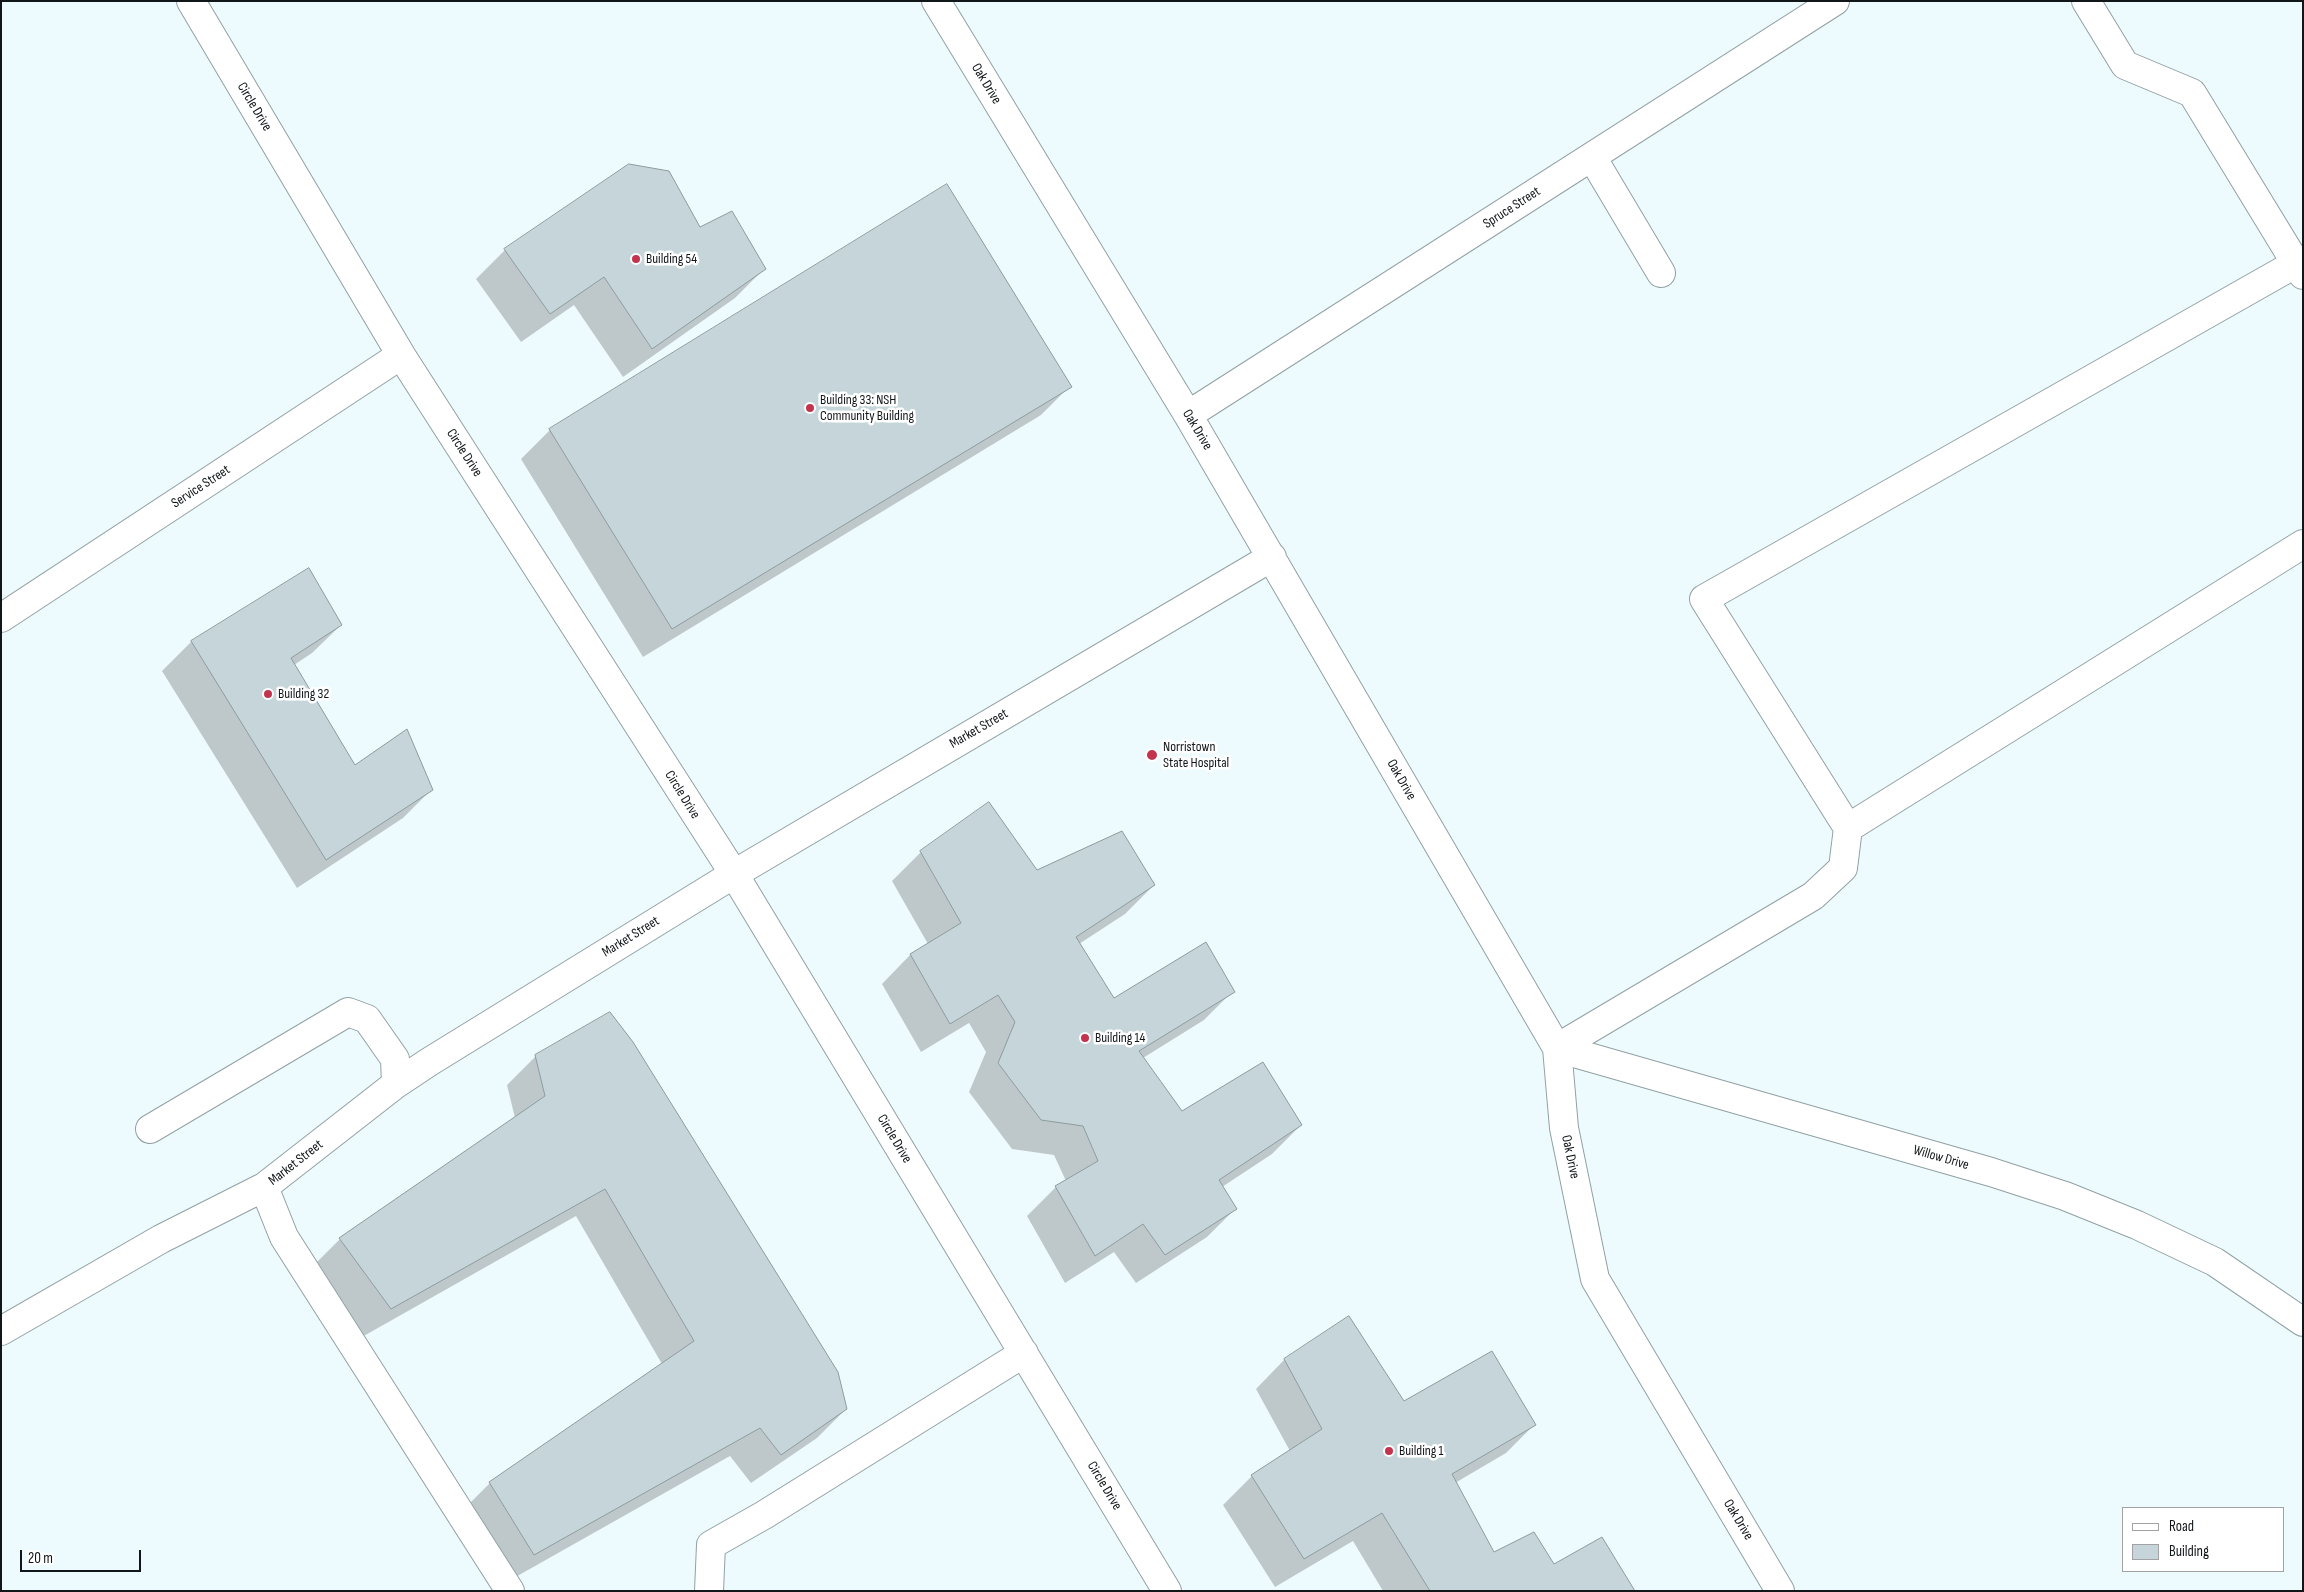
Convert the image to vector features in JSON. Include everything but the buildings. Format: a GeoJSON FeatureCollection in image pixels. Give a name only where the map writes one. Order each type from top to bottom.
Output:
{"type":"FeatureCollection","features":[{"type":"Feature","properties":{"kind":"lane","name":"Circle Drive"},"geometry":{"type":"LineString","coordinates":[[191,1],[401,355],[734,874],[1167,1591]]}},
{"type":"Feature","properties":{"kind":"lane","name":"Oak Drive"},"geometry":{"type":"LineString","coordinates":[[936,1],[1188,415],[1557,1048],[1564,1128],[1595,1279],[1780,1591]]}},
{"type":"Feature","properties":{"kind":"lane","name":"Spruce Street"},"geometry":{"type":"LineString","coordinates":[[1188,415],[1835,1]]}},
{"type":"Feature","properties":{"kind":"lane"},"geometry":{"type":"LineString","coordinates":[[1557,1048],[1813,896],[1843,868],[1848,828],[1704,599],[2299,269],[2192,93],[2125,65],[2086,1]]}},
{"type":"Feature","properties":{"kind":"lane"},"geometry":{"type":"LineString","coordinates":[[1592,157],[1661,273]]}},
{"type":"Feature","properties":{"kind":"lane","name":"Service Street"},"geometry":{"type":"LineString","coordinates":[[1,618],[401,355]]}},
{"type":"Feature","properties":{"kind":"lane"},"geometry":{"type":"LineString","coordinates":[[1848,828],[2303,544]]}},
{"type":"Feature","properties":{"kind":"lane","name":"Market Street"},"geometry":{"type":"LineString","coordinates":[[1,1330],[161,1239],[264,1188],[396,1084],[429,1062],[734,874],[1272,557]]}},
{"type":"Feature","properties":{"kind":"lane"},"geometry":{"type":"LineString","coordinates":[[150,1128],[348,1012],[367,1019],[395,1059],[396,1084]]}},
{"type":"Feature","properties":{"kind":"lane","name":"Willow Drive"},"geometry":{"type":"LineString","coordinates":[[1557,1048],[1972,1166],[2065,1196],[2138,1225],[2215,1262],[2303,1322]]}},
{"type":"Feature","properties":{"kind":"lane"},"geometry":{"type":"LineString","coordinates":[[264,1188],[284,1237],[510,1591]]}},
{"type":"Feature","properties":{"kind":"lane"},"geometry":{"type":"LineString","coordinates":[[709,1591],[711,1545],[764,1515],[1024,1353]]}},
{"type":"Feature","properties":{"kind":"place","name":"Building 54"},"geometry":{"type":"Point","coordinates":[636,259]}},
{"type":"Feature","properties":{"kind":"place","name":"Building 33: NSH Community Building"},"geometry":{"type":"Point","coordinates":[810,408]}},
{"type":"Feature","properties":{"kind":"place","name":"Building 32"},"geometry":{"type":"Point","coordinates":[268,694]}},
{"type":"Feature","properties":{"kind":"place","name":"Norristown State Hospital"},"geometry":{"type":"Point","coordinates":[1152,755]}},
{"type":"Feature","properties":{"kind":"place","name":"Building 14"},"geometry":{"type":"Point","coordinates":[1085,1038]}},
{"type":"Feature","properties":{"kind":"place","name":"Building 1"},"geometry":{"type":"Point","coordinates":[1389,1451]}}]}
